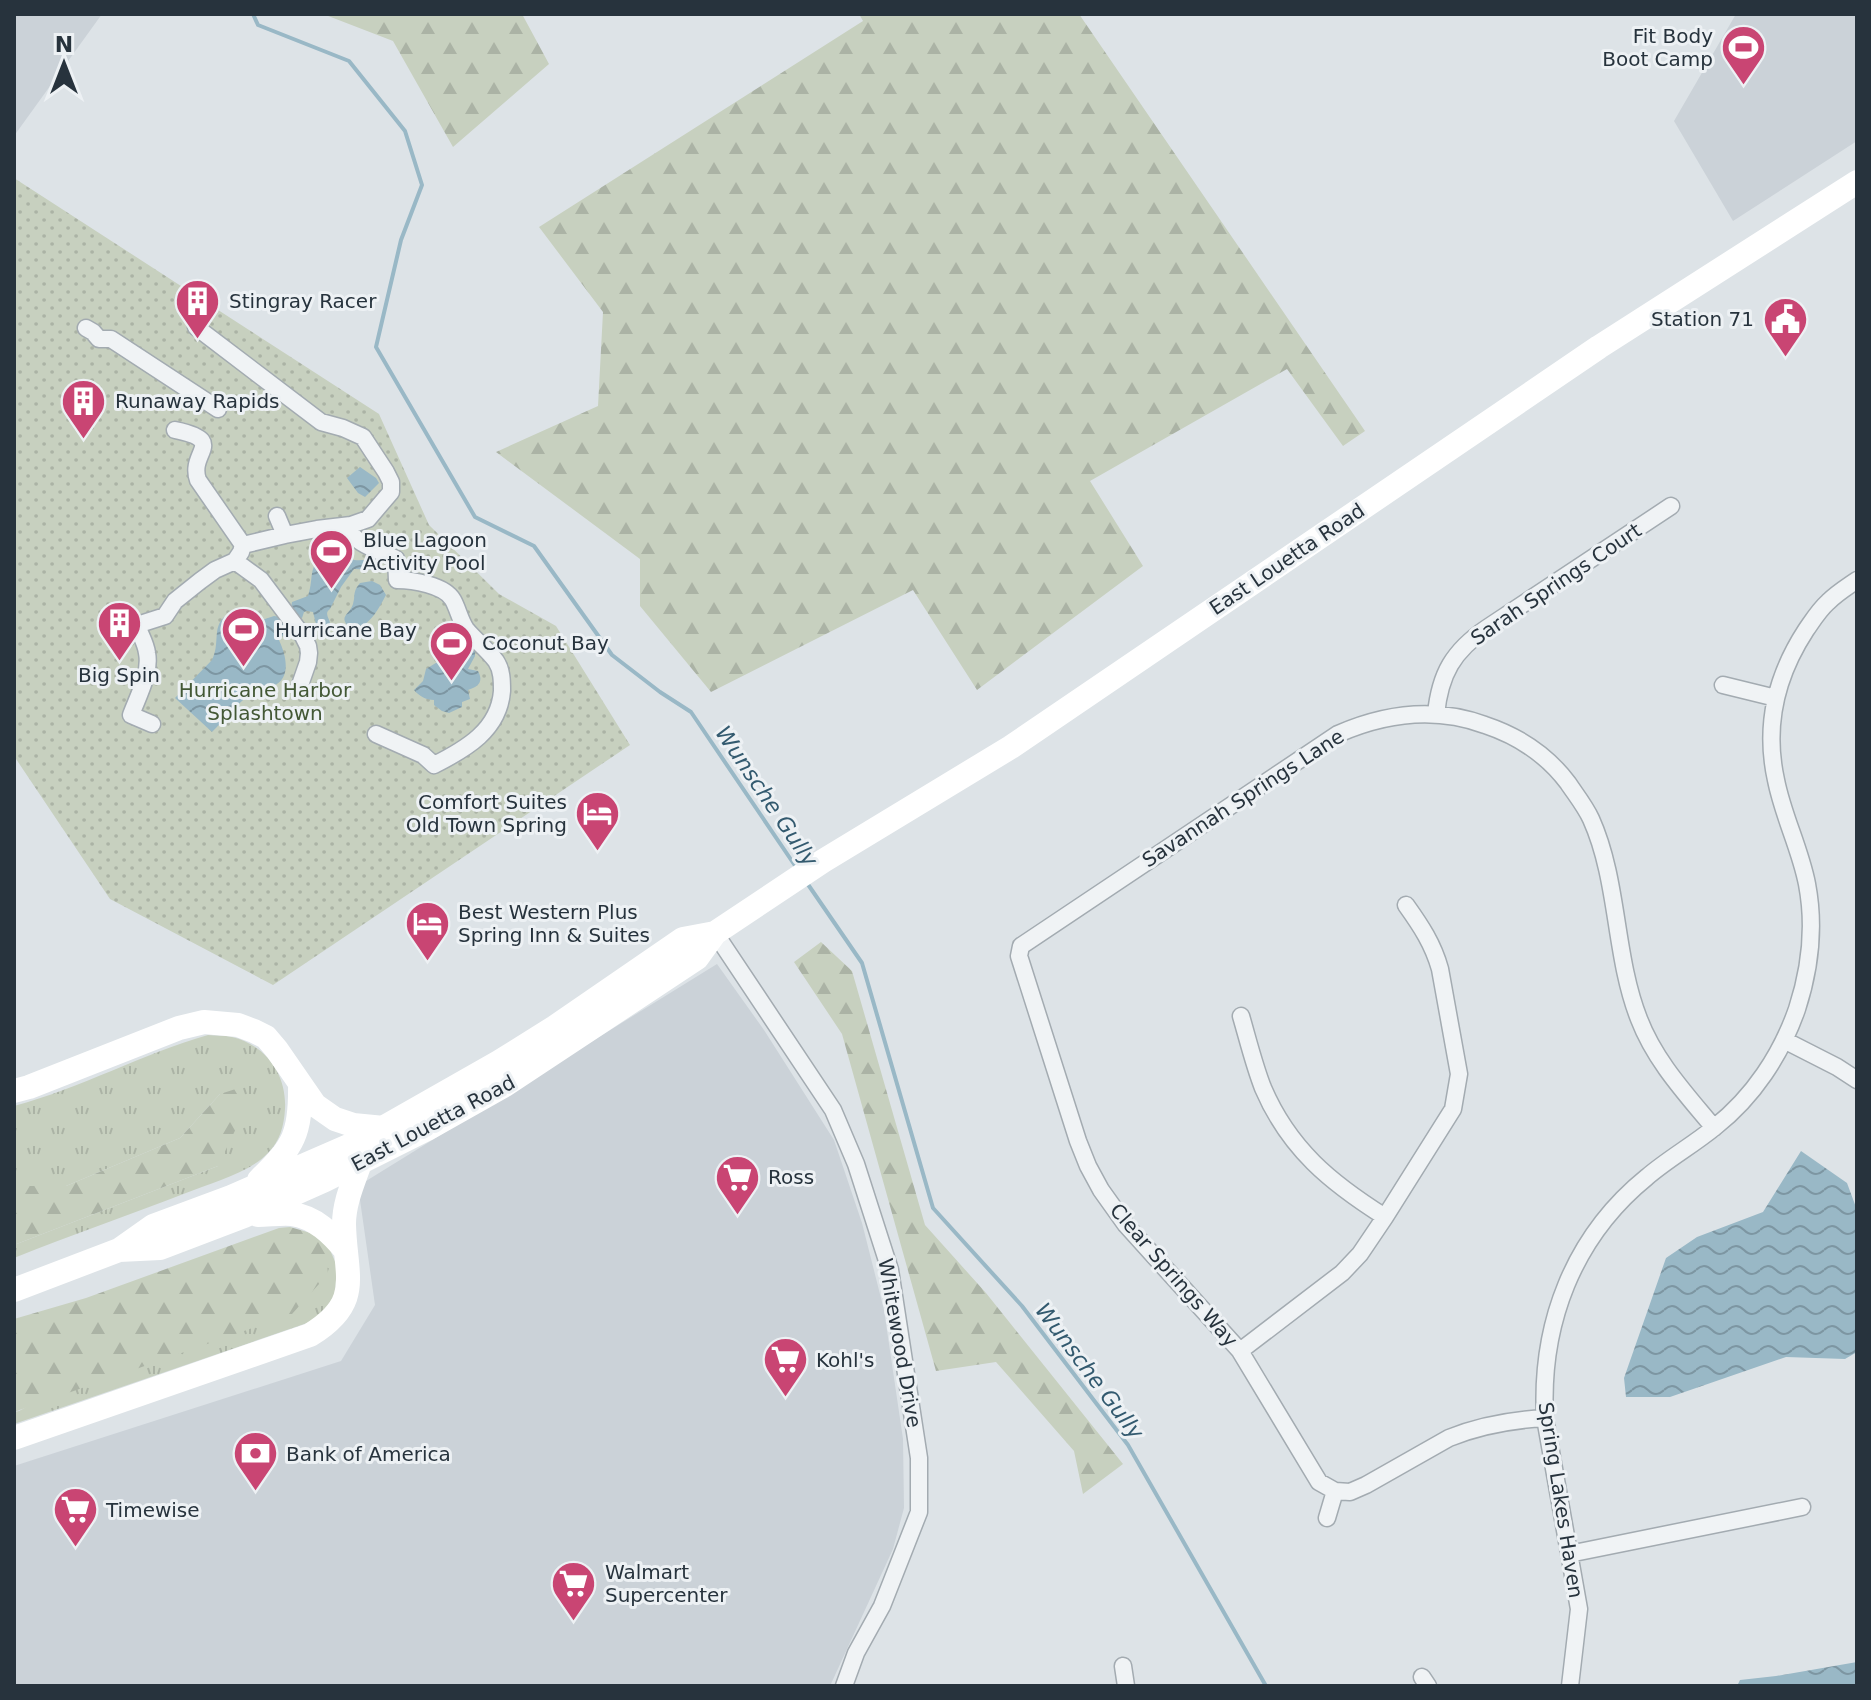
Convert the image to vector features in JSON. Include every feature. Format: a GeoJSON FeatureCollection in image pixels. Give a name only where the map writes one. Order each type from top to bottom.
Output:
{"type":"FeatureCollection","features":[{"type":"Feature","properties":{"kind":"main road","name":"East Louetta Road"},"geometry":{"type":"LineString","coordinates":[[119,1250],[160,1248],[244,1216],[360,1163],[505,1085],[697,958],[715,933],[752,908],[823,861],[1011,747],[1599,347],[1857,182]]}},
{"type":"Feature","properties":{"kind":"main road","name":"East Louetta Road"},"geometry":{"type":"LineString","coordinates":[[14,1290],[119,1250],[153,1226],[247,1190],[360,1141],[555,1027],[683,939],[715,933]]}},
{"type":"Feature","properties":{"kind":"main road"},"geometry":{"type":"LineString","coordinates":[[14,1091],[179,1028],[204,1022],[238,1025],[266,1037],[315,1105],[335,1119],[353,1125],[384,1128]]}},
{"type":"Feature","properties":{"kind":"main road"},"geometry":{"type":"LineString","coordinates":[[471,1105],[473,1091],[482,1072]]}},
{"type":"Feature","properties":{"kind":"main road"},"geometry":{"type":"LineString","coordinates":[[247,1190],[283,1156],[295,1136],[301,1109],[300,1084]]}},
{"type":"Feature","properties":{"kind":"main road"},"geometry":{"type":"LineString","coordinates":[[14,1438],[310,1335],[328,1324],[342,1307],[347,1294],[349,1277],[344,1223],[346,1203],[360,1163]]}},
{"type":"Feature","properties":{"kind":"main road"},"geometry":{"type":"LineString","coordinates":[[244,1216],[293,1214],[314,1221],[331,1233],[346,1251]]}},
{"type":"Feature","properties":{"kind":"street"},"geometry":{"type":"LineString","coordinates":[[196,327],[321,422],[363,437],[391,482],[391,492],[368,519],[243,545]]}},
{"type":"Feature","properties":{"kind":"street"},"geometry":{"type":"LineString","coordinates":[[86,328],[99,339],[111,339],[218,409]]}},
{"type":"Feature","properties":{"kind":"street"},"geometry":{"type":"LineString","coordinates":[[175,430],[194,434],[201,439],[203,452],[195,473],[243,545]]}},
{"type":"Feature","properties":{"kind":"street","name":"Sarah Springs Court"},"geometry":{"type":"LineString","coordinates":[[1436,714],[1442,678],[1467,643],[1671,506]]}},
{"type":"Feature","properties":{"kind":"street"},"geometry":{"type":"LineString","coordinates":[[277,516],[285,535]]}},
{"type":"Feature","properties":{"kind":"street"},"geometry":{"type":"LineString","coordinates":[[345,526],[349,533],[396,566],[397,580],[411,580],[435,587],[451,596],[465,627],[497,662],[503,679],[501,703],[495,719],[476,740],[434,765],[423,755],[376,734]]}},
{"type":"Feature","properties":{"kind":"street"},"geometry":{"type":"LineString","coordinates":[[152,724],[131,715],[148,664],[147,650],[138,628],[140,624],[165,616],[175,601],[200,581],[235,561],[243,545]]}},
{"type":"Feature","properties":{"kind":"street"},"geometry":{"type":"LineString","coordinates":[[235,561],[261,580],[308,646],[308,662],[300,685]]}},
{"type":"Feature","properties":{"kind":"street","name":"Spring Lakes Haven"},"geometry":{"type":"LineString","coordinates":[[1570,1686],[1579,1609],[1545,1418],[1546,1370],[1558,1305],[1582,1250],[1609,1213],[1647,1177],[1714,1128],[1749,1094],[1772,1063],[1784,1040],[1805,983],[1811,919],[1802,862],[1780,797],[1772,758],[1772,719],[1786,664],[1815,617],[1830,600],[1857,580]]}},
{"type":"Feature","properties":{"kind":"street"},"geometry":{"type":"LineString","coordinates":[[1723,685],[1776,698]]}},
{"type":"Feature","properties":{"kind":"street","name":"Savannah Springs Lane"},"geometry":{"type":"LineString","coordinates":[[1019,949],[1338,734],[1385,717],[1409,714],[1436,714],[1474,721],[1516,738],[1552,765],[1584,805],[1601,847],[1639,1021],[1660,1061],[1714,1128]]}},
{"type":"Feature","properties":{"kind":"street"},"geometry":{"type":"LineString","coordinates":[[1240,1351],[1342,1273],[1360,1254],[1453,1109],[1459,1074],[1436,954],[1423,928],[1406,905]]}},
{"type":"Feature","properties":{"kind":"street","name":"Whitewood Drive"},"geometry":{"type":"LineString","coordinates":[[715,933],[833,1110],[856,1164],[890,1270],[919,1458],[919,1512],[882,1606],[856,1653],[844,1686]]}},
{"type":"Feature","properties":{"kind":"street","name":"Clear Springs Way"},"geometry":{"type":"LineString","coordinates":[[1019,949],[1078,1141],[1094,1178],[1126,1225],[1240,1351],[1315,1478],[1335,1491]]}},
{"type":"Feature","properties":{"kind":"street"},"geometry":{"type":"LineString","coordinates":[[1241,1016],[1263,1087],[1289,1136],[1324,1174],[1385,1217]]}},
{"type":"Feature","properties":{"kind":"street"},"geometry":{"type":"LineString","coordinates":[[1784,1040],[1857,1080]]}},
{"type":"Feature","properties":{"kind":"street"},"geometry":{"type":"LineString","coordinates":[[1327,1518],[1335,1491],[1357,1489],[1463,1432],[1505,1421],[1545,1418]]}},
{"type":"Feature","properties":{"kind":"street"},"geometry":{"type":"LineString","coordinates":[[1569,1554],[1802,1507]]}},
{"type":"Feature","properties":{"kind":"street"},"geometry":{"type":"LineString","coordinates":[[1123,1666],[1126,1686]]}},
{"type":"Feature","properties":{"kind":"shaded area"},"geometry":{"type":"Polygon","coordinates":[[[14,14],[102,14],[14,136],[14,14]]]}},
{"type":"Feature","properties":{"kind":"shaded area"},"geometry":{"type":"Polygon","coordinates":[[[1736,14],[1857,14],[1857,141],[1733,221],[1674,121],[1736,14]]]}},
{"type":"Feature","properties":{"kind":"shaded area"},"geometry":{"type":"Polygon","coordinates":[[[717,964],[764,1030],[834,1140],[862,1223],[884,1310],[903,1439],[904,1508],[893,1549],[830,1686],[14,1686],[14,1466],[341,1361],[375,1305],[358,1186],[717,964]]]}},
{"type":"Feature","properties":{"kind":"green space"},"geometry":{"type":"Polygon","coordinates":[[[323,14],[522,14],[549,64],[453,147],[393,41],[323,14]]]}},
{"type":"Feature","properties":{"kind":"green space"},"geometry":{"type":"Polygon","coordinates":[[[859,14],[1079,14],[1365,431],[1343,446],[1287,369],[1090,481],[1143,566],[977,690],[913,590],[711,692],[640,606],[640,559],[496,452],[598,406],[603,312],[539,227],[863,21],[859,14]]]}},
{"type":"Feature","properties":{"kind":"green space","name":"Hurricane Harbor Splashtown"},"geometry":{"type":"Polygon","coordinates":[[[14,178],[379,414],[429,525],[499,594],[556,626],[630,745],[273,985],[110,899],[14,756],[14,178]]]}},
{"type":"Feature","properties":{"kind":"green space"},"geometry":{"type":"Polygon","coordinates":[[[821,942],[852,971],[925,1225],[986,1293],[1123,1464],[1083,1494],[1074,1451],[996,1362],[936,1371],[842,1034],[794,962],[821,942]]]}},
{"type":"Feature","properties":{"kind":"green space"},"geometry":{"type":"Polygon","coordinates":[[[208,1035],[244,1041],[264,1054],[278,1073],[285,1096],[285,1109],[281,1133],[272,1148],[260,1160],[229,1177],[14,1258],[14,1245],[218,1166],[220,1094],[180,1138],[66,1186],[14,1186],[14,1106],[208,1035]]]}},
{"type":"Feature","properties":{"kind":"green space"},"geometry":{"type":"Polygon","coordinates":[[[242,1087],[242,1116],[218,1166],[14,1245],[14,1186],[66,1186],[180,1138],[220,1094],[242,1087]]]}},
{"type":"Feature","properties":{"kind":"green space"},"geometry":{"type":"Polygon","coordinates":[[[290,1227],[314,1234],[325,1243],[328,1274],[292,1314],[14,1412],[14,1319],[86,1298],[279,1228],[290,1227]]]}},
{"type":"Feature","properties":{"kind":"green space"},"geometry":{"type":"Polygon","coordinates":[[[325,1243],[337,1266],[335,1295],[313,1321],[14,1424],[14,1412],[325,1243]]]}},
{"type":"Feature","properties":{"kind":"water"},"geometry":{"type":"Polygon","coordinates":[[[360,467],[379,483],[365,497],[347,478],[360,467]]]}},
{"type":"Feature","properties":{"kind":"water","name":"Blue Lagoon Activity Pool"},"geometry":{"type":"Polygon","coordinates":[[[330,553],[353,560],[378,562],[380,567],[375,570],[354,569],[327,613],[330,625],[321,629],[313,612],[304,612],[302,618],[291,608],[292,602],[308,596],[314,566],[330,553]]]}},
{"type":"Feature","properties":{"kind":"water"},"geometry":{"type":"Polygon","coordinates":[[[372,581],[380,585],[386,595],[368,622],[351,629],[344,619],[353,604],[356,589],[360,583],[372,581]]]}},
{"type":"Feature","properties":{"kind":"water","name":"Hurricane Bay"},"geometry":{"type":"Polygon","coordinates":[[[235,611],[262,620],[280,617],[287,625],[286,632],[279,640],[284,652],[285,672],[279,682],[249,695],[212,732],[175,698],[212,660],[218,626],[221,620],[235,611]]]}},
{"type":"Feature","properties":{"kind":"water","name":"Coconut Bay"},"geometry":{"type":"Polygon","coordinates":[[[475,651],[468,669],[478,671],[480,681],[468,690],[470,699],[462,702],[462,707],[449,713],[442,711],[434,705],[434,700],[414,690],[423,681],[426,669],[439,661],[439,655],[475,651]]]}},
{"type":"Feature","properties":{"kind":"water"},"geometry":{"type":"Polygon","coordinates":[[[1801,1151],[1847,1183],[1857,1210],[1857,1352],[1845,1359],[1786,1357],[1670,1397],[1626,1397],[1624,1378],[1666,1258],[1697,1237],[1763,1212],[1801,1151]]]}},
{"type":"Feature","properties":{"kind":"water"},"geometry":{"type":"Polygon","coordinates":[[[1857,1662],[1857,1686],[1737,1686],[1740,1680],[1857,1662]]]}},
{"type":"Feature","properties":{"kind":"waterway","name":"Wunsche Gully"},"geometry":{"type":"LineString","coordinates":[[253,14],[258,25],[349,61],[405,131],[422,185],[401,240],[376,347],[475,517],[534,546],[612,655],[691,712],[798,870]]}},
{"type":"Feature","properties":{"kind":"waterway","name":"Wunsche Gully"},"geometry":{"type":"LineString","coordinates":[[807,883],[862,963],[933,1208],[1022,1306],[1128,1445],[1266,1686]]}},
{"type":"Feature","properties":{"kind":"place","name":"Fit Body Boot Camp"},"geometry":{"type":"Point","coordinates":[1744,87]}},
{"type":"Feature","properties":{"kind":"place","name":"Stingray Racer"},"geometry":{"type":"Point","coordinates":[198,340]}},
{"type":"Feature","properties":{"kind":"place","name":"Station 71"},"geometry":{"type":"Point","coordinates":[1785,358]}},
{"type":"Feature","properties":{"kind":"place","name":"Runaway Rapids"},"geometry":{"type":"Point","coordinates":[84,440]}},
{"type":"Feature","properties":{"kind":"place","name":"Blue Lagoon Activity Pool"},"geometry":{"type":"Point","coordinates":[332,591]}},
{"type":"Feature","properties":{"kind":"place","name":"Big Spin"},"geometry":{"type":"Point","coordinates":[119,662]}},
{"type":"Feature","properties":{"kind":"place","name":"Hurricane Bay"},"geometry":{"type":"Point","coordinates":[244,669]}},
{"type":"Feature","properties":{"kind":"place","name":"Coconut Bay"},"geometry":{"type":"Point","coordinates":[451,682]}},
{"type":"Feature","properties":{"kind":"place","name":"Comfort Suites Old Town Spring"},"geometry":{"type":"Point","coordinates":[598,852]}},
{"type":"Feature","properties":{"kind":"place","name":"Best Western Plus Spring Inn & Suites"},"geometry":{"type":"Point","coordinates":[427,963]}},
{"type":"Feature","properties":{"kind":"place","name":"Ross"},"geometry":{"type":"Point","coordinates":[737,1216]}},
{"type":"Feature","properties":{"kind":"place","name":"Kohl's"},"geometry":{"type":"Point","coordinates":[785,1399]}},
{"type":"Feature","properties":{"kind":"place","name":"Bank of America"},"geometry":{"type":"Point","coordinates":[255,1493]}},
{"type":"Feature","properties":{"kind":"place","name":"Timewise"},"geometry":{"type":"Point","coordinates":[75,1549]}},
{"type":"Feature","properties":{"kind":"place","name":"Walmart Supercenter"},"geometry":{"type":"Point","coordinates":[574,1623]}}]}
